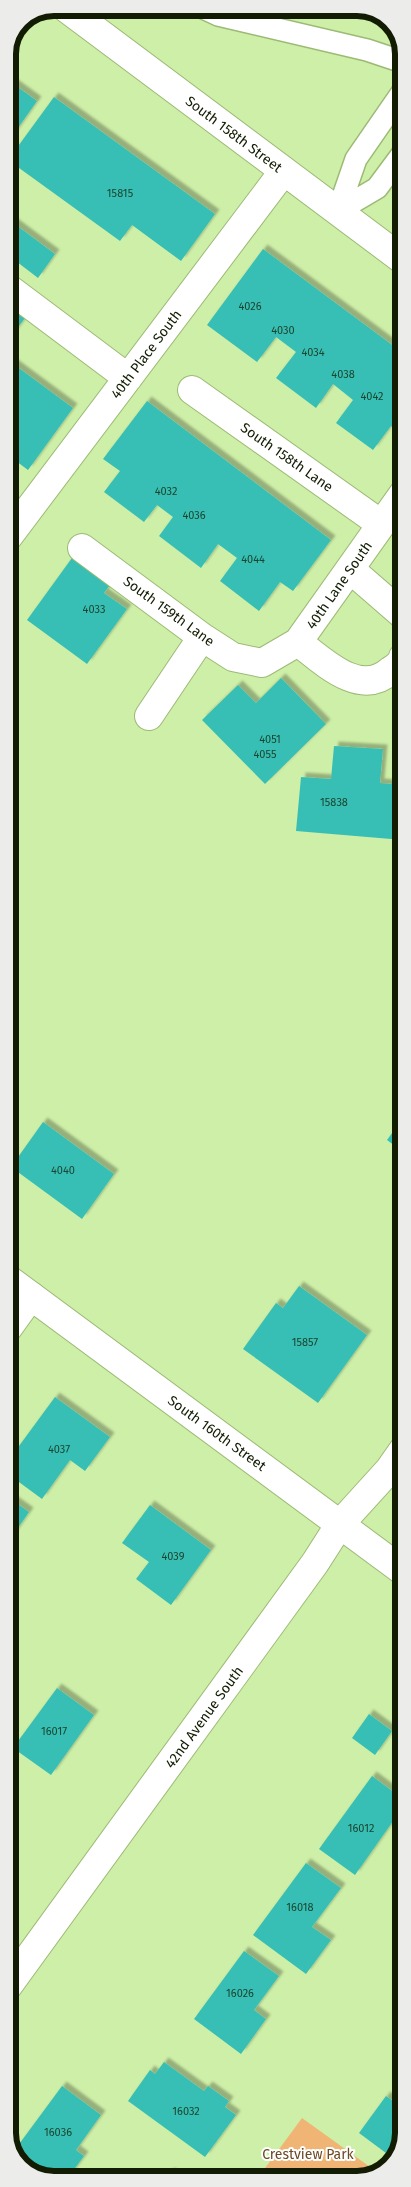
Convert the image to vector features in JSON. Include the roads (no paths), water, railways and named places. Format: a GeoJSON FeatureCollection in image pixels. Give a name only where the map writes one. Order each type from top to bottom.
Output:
{"type":"FeatureCollection","features":[{"type":"Feature","properties":{"kind":"street","name":"South 158th Street"},"geometry":{"type":"LineString","coordinates":[[77,16],[394,253]]}},
{"type":"Feature","properties":{"kind":"street","name":"40th Place South"},"geometry":{"type":"LineString","coordinates":[[16,526],[283,172]]}},
{"type":"Feature","properties":{"kind":"street"},"geometry":{"type":"LineString","coordinates":[[16,294],[128,378]]}},
{"type":"Feature","properties":{"kind":"street","name":"South 158th Lane"},"geometry":{"type":"LineString","coordinates":[[192,390],[381,524]]}},
{"type":"Feature","properties":{"kind":"street","name":"40th Lane South"},"geometry":{"type":"LineString","coordinates":[[262,663],[298,642],[394,506]]}},
{"type":"Feature","properties":{"kind":"street","name":"South 159th Lane"},"geometry":{"type":"LineString","coordinates":[[82,548],[202,637],[234,657],[262,663]]}},
{"type":"Feature","properties":{"kind":"street"},"geometry":{"type":"LineString","coordinates":[[350,569],[394,607]]}},
{"type":"Feature","properties":{"kind":"street"},"geometry":{"type":"LineString","coordinates":[[149,716],[202,637]]}},
{"type":"Feature","properties":{"kind":"street"},"geometry":{"type":"LineString","coordinates":[[298,642],[339,673],[361,681],[384,677],[394,668]]}},
{"type":"Feature","properties":{"kind":"street","name":"South 160th Street"},"geometry":{"type":"LineString","coordinates":[[17,1285],[395,1565]]}},
{"type":"Feature","properties":{"kind":"street"},"geometry":{"type":"LineString","coordinates":[[17,1316],[31,1296]]}},
{"type":"Feature","properties":{"kind":"street","name":"42nd Avenue South"},"geometry":{"type":"LineString","coordinates":[[17,1974],[315,1563],[340,1524],[395,1462]]}},
{"type":"Feature","properties":{"kind":"lane"},"geometry":{"type":"LineString","coordinates":[[222,16],[367,50],[394,59]]}},
{"type":"Feature","properties":{"kind":"lane"},"geometry":{"type":"LineString","coordinates":[[338,211],[356,159],[394,104]]}},
{"type":"Feature","properties":{"kind":"lane"},"geometry":{"type":"LineString","coordinates":[[338,211],[377,188],[394,165]]}},
{"type":"Feature","properties":{"kind":"park label","name":"Crestview Park"},"geometry":{"type":"Point","coordinates":[308,2154]}}]}
